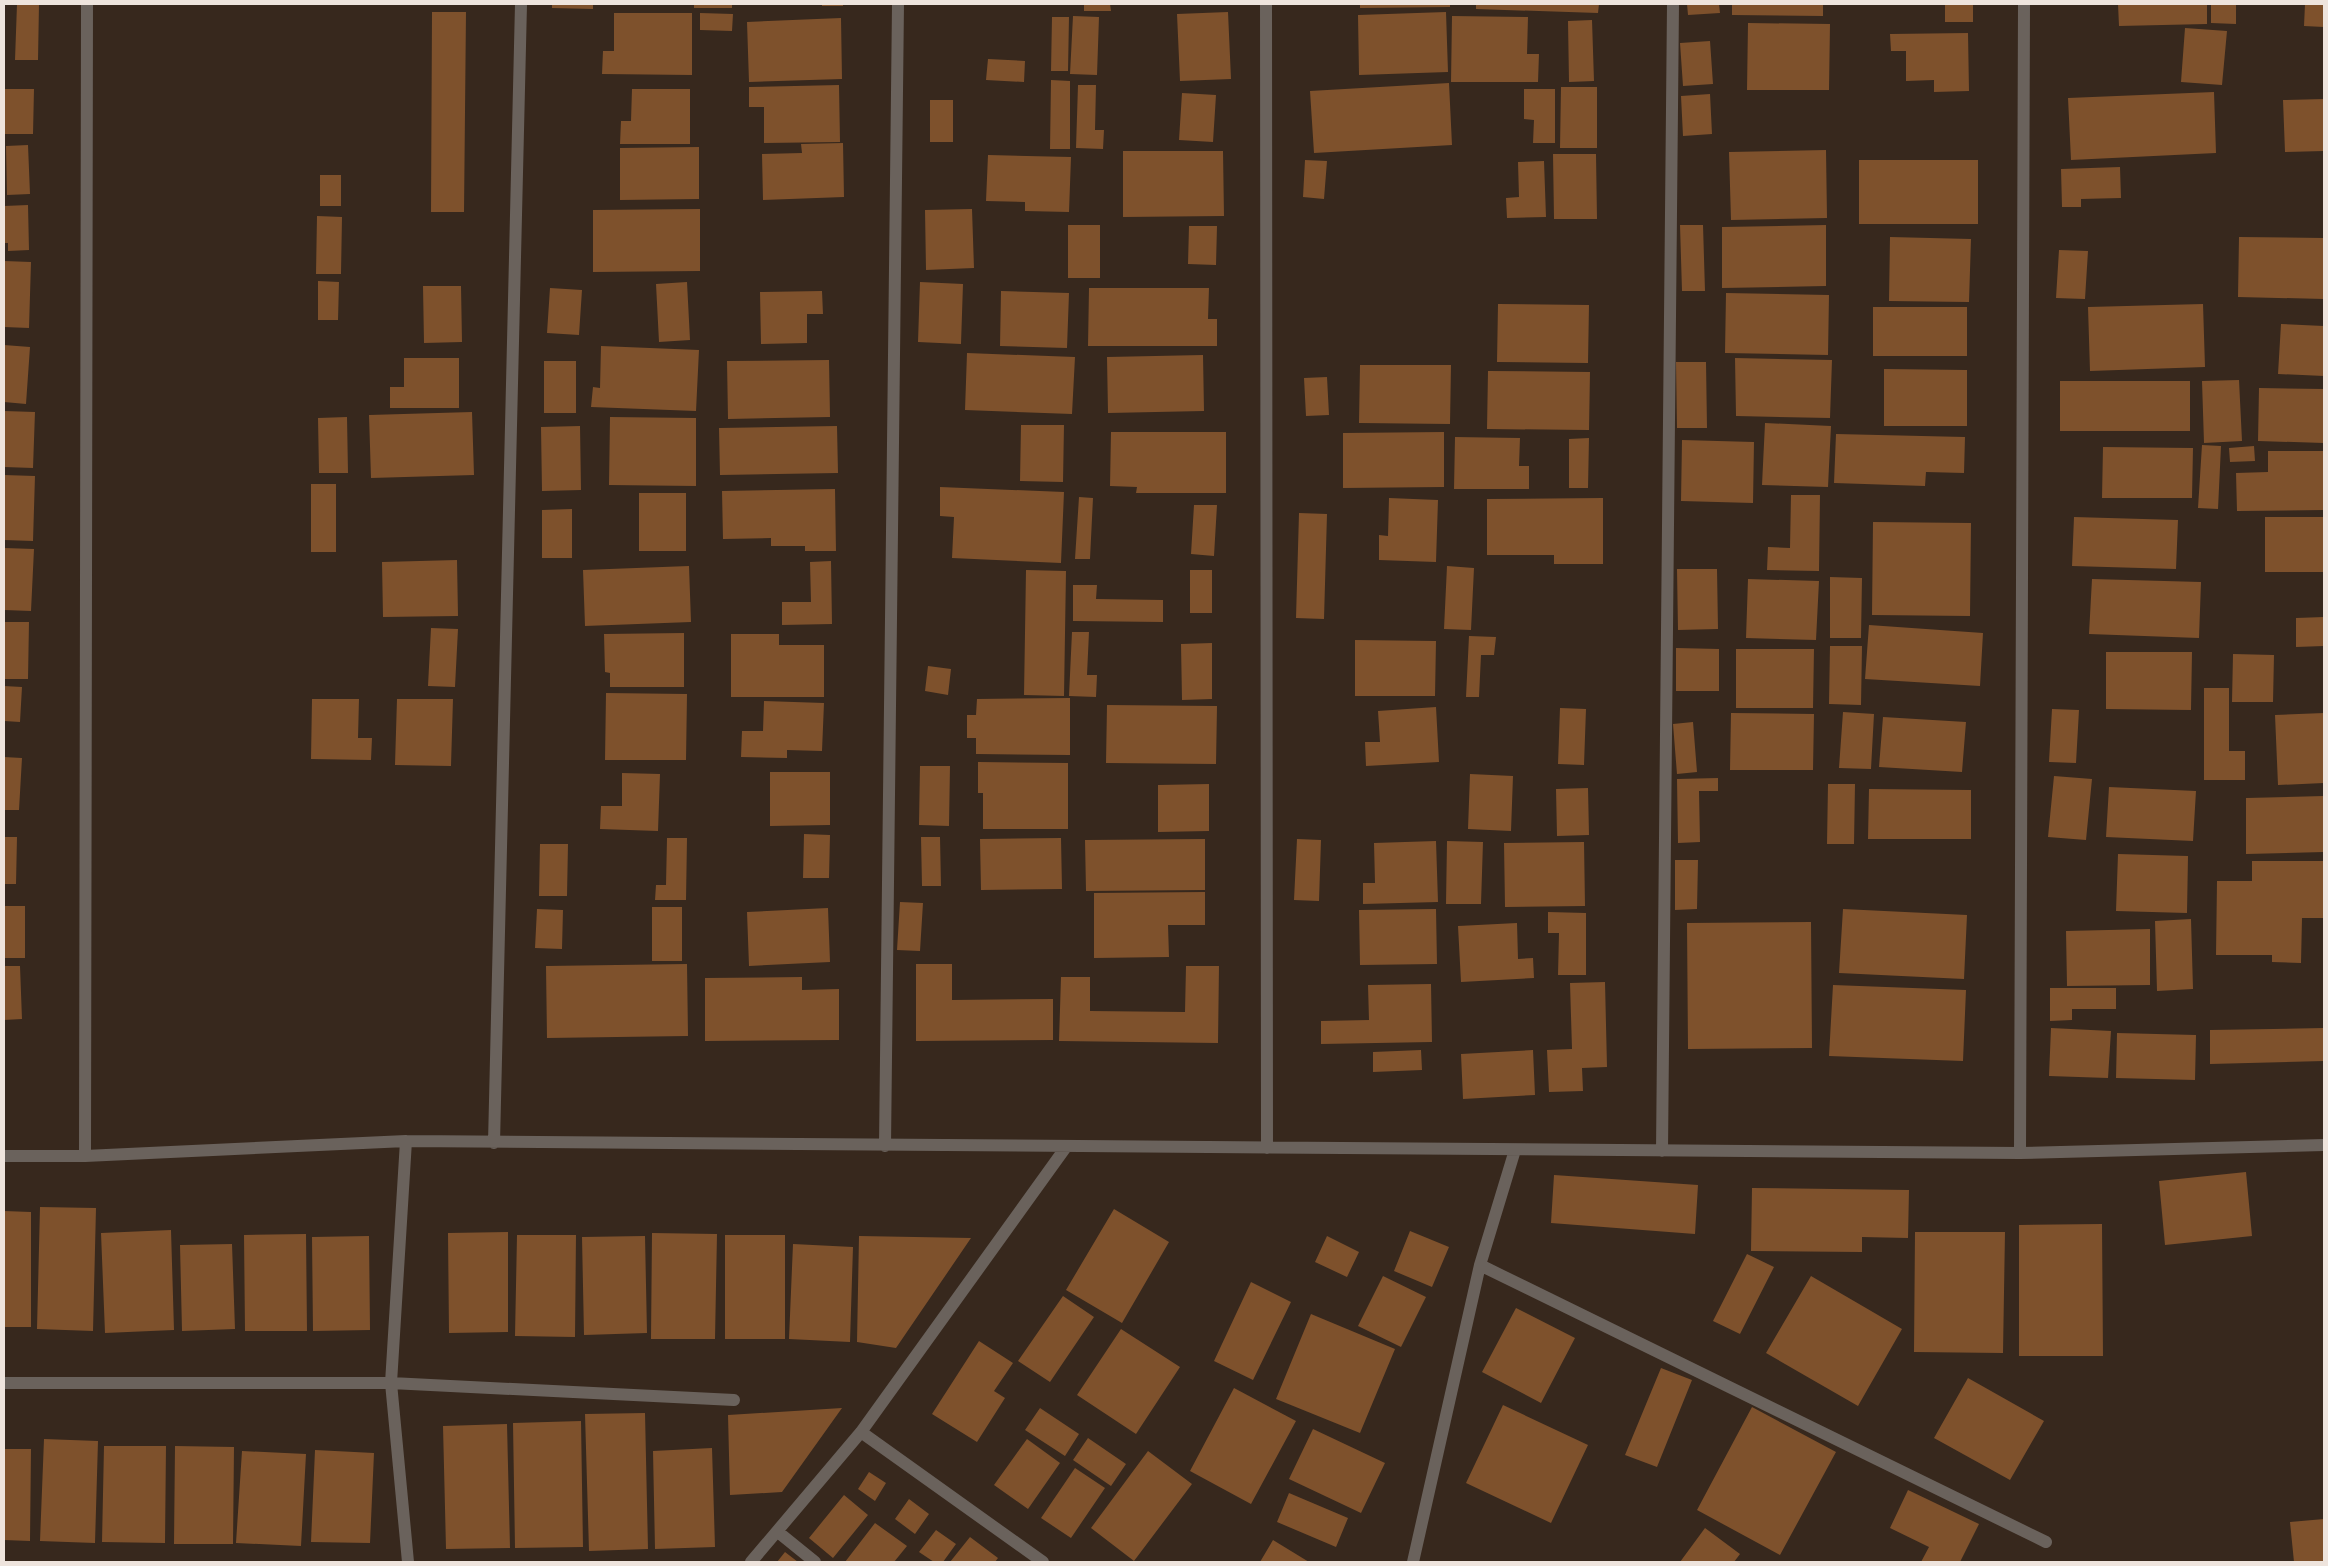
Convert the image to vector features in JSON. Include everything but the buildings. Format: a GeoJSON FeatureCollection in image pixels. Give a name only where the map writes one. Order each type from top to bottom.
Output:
{"type":"FeatureCollection","features":[{"type":"Feature","properties":{"kind":"street"},"geometry":{"type":"LineString","coordinates":[[85,1156],[87,4]]}},
{"type":"Feature","properties":{"kind":"street"},"geometry":{"type":"LineString","coordinates":[[494,1143],[521,4]]}},
{"type":"Feature","properties":{"kind":"street"},"geometry":{"type":"LineString","coordinates":[[885,1146],[898,4]]}},
{"type":"Feature","properties":{"kind":"street"},"geometry":{"type":"LineString","coordinates":[[1266,4],[1267,1148]]}},
{"type":"Feature","properties":{"kind":"street"},"geometry":{"type":"LineString","coordinates":[[1662,1151],[1673,4]]}},
{"type":"Feature","properties":{"kind":"street"},"geometry":{"type":"LineString","coordinates":[[2020,1153],[2024,4]]}},
{"type":"Feature","properties":{"kind":"street"},"geometry":{"type":"LineString","coordinates":[[406,1141],[391,1383],[408,1562]]}},
{"type":"Feature","properties":{"kind":"street"},"geometry":{"type":"LineString","coordinates":[[4,1156],[85,1156],[406,1141],[2020,1153],[2324,1145]]}},
{"type":"Feature","properties":{"kind":"street"},"geometry":{"type":"LineString","coordinates":[[751,1562],[861,1432],[1066,1147]]}},
{"type":"Feature","properties":{"kind":"street"},"geometry":{"type":"LineString","coordinates":[[1413,1562],[1480,1265],[1515,1150]]}},
{"type":"Feature","properties":{"kind":"street"},"geometry":{"type":"LineString","coordinates":[[1480,1265],[2046,1542]]}},
{"type":"Feature","properties":{"kind":"street"},"geometry":{"type":"LineString","coordinates":[[4,1384],[391,1383],[734,1400]]}},
{"type":"Feature","properties":{"kind":"street"},"geometry":{"type":"LineString","coordinates":[[861,1432],[1043,1562]]}},
{"type":"Feature","properties":{"kind":"street"},"geometry":{"type":"LineString","coordinates":[[778,1532],[815,1562]]}}]}
